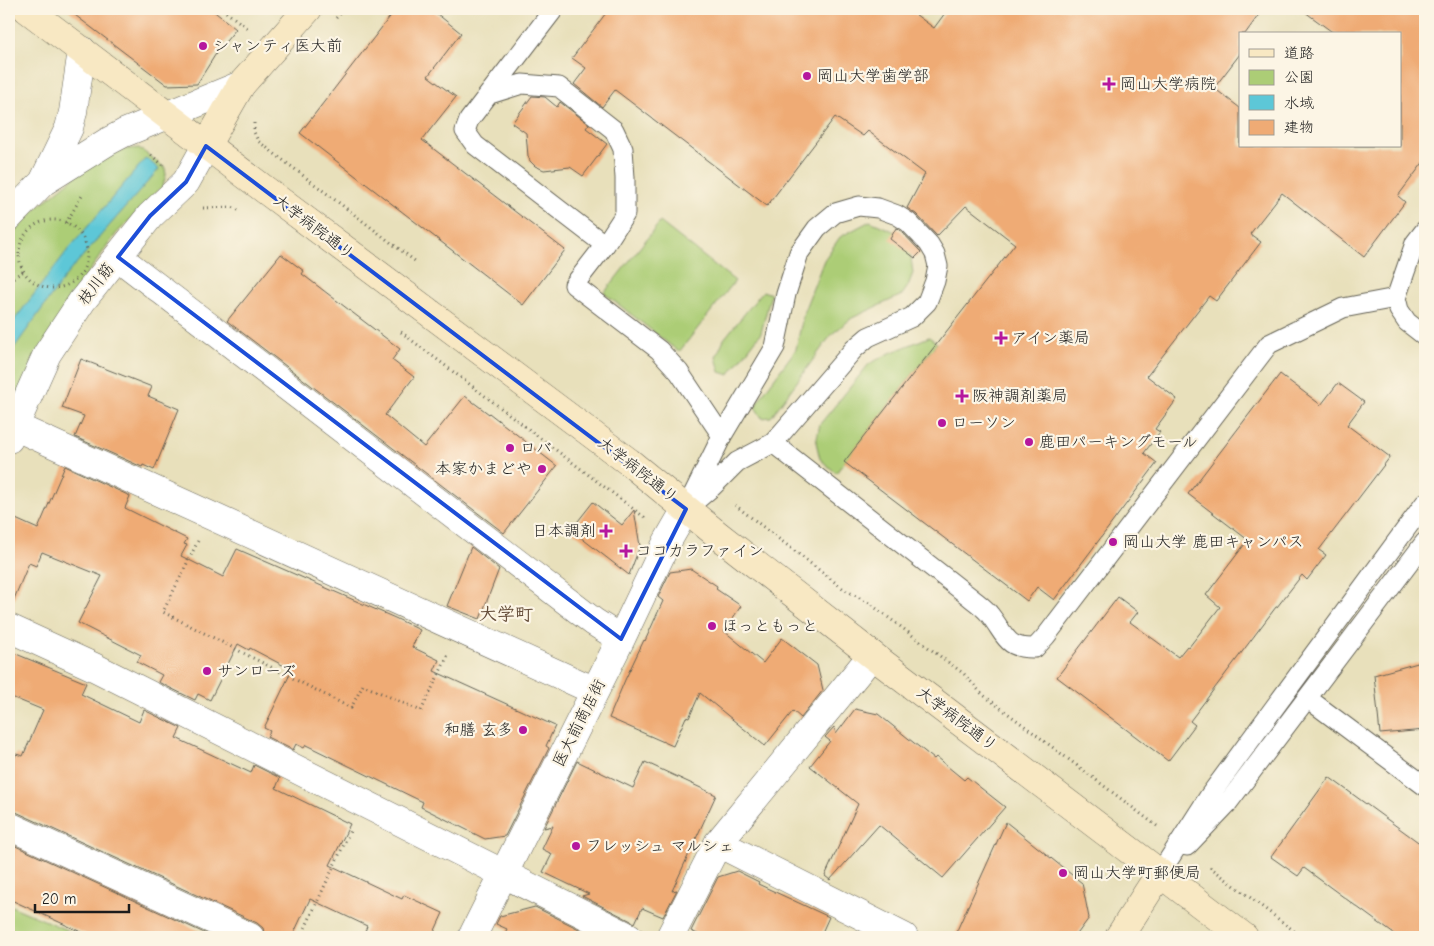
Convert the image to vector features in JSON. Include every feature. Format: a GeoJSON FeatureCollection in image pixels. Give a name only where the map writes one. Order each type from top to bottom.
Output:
{"type":"FeatureCollection","features":[{"type":"Feature","properties":{"kind":"street","name":"大学病院通り"},"geometry":{"type":"LineString","coordinates":[[27,9],[206,146],[629,462],[872,655],[1244,937]]}},
{"type":"Feature","properties":{"kind":"street"},"geometry":{"type":"LineString","coordinates":[[206,146],[241,85],[308,9]]}},
{"type":"Feature","properties":{"kind":"street"},"geometry":{"type":"LineString","coordinates":[[43,182],[69,128],[82,50]]}},
{"type":"Feature","properties":{"kind":"street"},"geometry":{"type":"LineString","coordinates":[[9,217],[43,182],[107,142],[241,85]]}},
{"type":"Feature","properties":{"kind":"street","name":"枝川筋"},"geometry":{"type":"LineString","coordinates":[[11,433],[47,354],[82,301],[150,216],[186,182],[206,146]]}},
{"type":"Feature","properties":{"kind":"street"},"geometry":{"type":"LineString","coordinates":[[118,257],[594,622],[621,639]]}},
{"type":"Feature","properties":{"kind":"street"},"geometry":{"type":"LineString","coordinates":[[11,433],[211,516],[595,691]]}},
{"type":"Feature","properties":{"kind":"street","name":"医大前商店街"},"geometry":{"type":"LineString","coordinates":[[472,937],[621,639],[667,542],[686,509]]}},
{"type":"Feature","properties":{"kind":"street"},"geometry":{"type":"LineString","coordinates":[[9,628],[94,667],[629,937]]}},
{"type":"Feature","properties":{"kind":"street"},"geometry":{"type":"LineString","coordinates":[[670,937],[718,844],[872,655]]}},
{"type":"Feature","properties":{"kind":"street"},"geometry":{"type":"LineString","coordinates":[[9,826],[250,937]]}},
{"type":"Feature","properties":{"kind":"street"},"geometry":{"type":"LineString","coordinates":[[718,844],[904,937]]}},
{"type":"Feature","properties":{"kind":"street"},"geometry":{"type":"LineString","coordinates":[[1119,937],[1160,873]]}},
{"type":"Feature","properties":{"kind":"lane"},"geometry":{"type":"LineString","coordinates":[[554,9],[469,120],[465,132],[474,145],[605,245]]}},
{"type":"Feature","properties":{"kind":"lane"},"geometry":{"type":"LineString","coordinates":[[490,94],[522,84],[559,87],[614,130],[624,149],[626,178],[625,214],[605,245],[574,285],[659,350],[679,372],[722,436]]}},
{"type":"Feature","properties":{"kind":"lane"},"geometry":{"type":"LineString","coordinates":[[859,206],[878,208],[897,215],[908,222],[929,244],[935,254],[938,266],[935,281],[927,302],[912,317],[868,336],[854,349],[773,443],[737,462],[686,509],[722,436],[775,347],[786,294],[800,252],[817,228],[835,213],[859,206]]}},
{"type":"Feature","properties":{"kind":"lane"},"geometry":{"type":"LineString","coordinates":[[1425,230],[1415,243],[1396,298],[1399,310],[1407,322],[1425,336]]}},
{"type":"Feature","properties":{"kind":"lane"},"geometry":{"type":"LineString","coordinates":[[773,443],[970,597],[990,614],[1009,642],[1022,649],[1034,648],[1046,636],[1269,344],[1343,308],[1396,298]]}},
{"type":"Feature","properties":{"kind":"lane"},"geometry":{"type":"LineString","coordinates":[[1160,873],[1210,795],[1425,503]]}},
{"type":"Feature","properties":{"kind":"lane"},"geometry":{"type":"LineString","coordinates":[[1160,873],[1227,804],[1425,542]]}},
{"type":"Feature","properties":{"kind":"lane"},"geometry":{"type":"LineString","coordinates":[[1307,698],[1425,786]]}},
{"type":"Feature","properties":{"kind":"path"},"geometry":{"type":"LineString","coordinates":[[222,9],[250,30]]}},
{"type":"Feature","properties":{"kind":"path"},"geometry":{"type":"LineString","coordinates":[[332,23],[345,9]]}},
{"type":"Feature","properties":{"kind":"path"},"geometry":{"type":"LineString","coordinates":[[255,116],[254,132],[258,141],[419,264]]}},
{"type":"Feature","properties":{"kind":"path"},"geometry":{"type":"LineString","coordinates":[[202,208],[232,206],[246,214]]}},
{"type":"Feature","properties":{"kind":"path"},"geometry":{"type":"LineString","coordinates":[[58,288],[39,285],[31,280],[24,271],[20,260],[19,248],[23,238],[31,228],[41,222],[52,220],[66,223],[80,234],[86,243],[87,252]]}},
{"type":"Feature","properties":{"kind":"path"},"geometry":{"type":"LineString","coordinates":[[9,280],[24,271]]}},
{"type":"Feature","properties":{"kind":"path"},"geometry":{"type":"LineString","coordinates":[[396,328],[644,516],[646,523]]}},
{"type":"Feature","properties":{"kind":"path"},"geometry":{"type":"LineString","coordinates":[[735,505],[845,590],[869,603],[964,674],[982,694],[1157,826]]}},
{"type":"Feature","properties":{"kind":"path"},"geometry":{"type":"LineString","coordinates":[[211,516],[163,612],[350,708],[363,685],[420,711],[460,630]]}},
{"type":"Feature","properties":{"kind":"path"},"geometry":{"type":"LineString","coordinates":[[301,937],[363,803]]}},
{"type":"Feature","properties":{"kind":"path"},"geometry":{"type":"LineString","coordinates":[[1210,867],[1302,937]]}},
{"type":"Feature","properties":{"kind":"highlighted area"},"geometry":{"type":"Polygon","coordinates":[[[206,146],[686,509],[621,639],[118,257],[150,216],[186,182],[206,146]]]}},
{"type":"Feature","properties":{"kind":"green space"},"geometry":{"type":"Polygon","coordinates":[[[139,148],[165,168],[166,175],[163,186],[116,234],[75,291],[9,413],[9,238],[39,206],[101,155],[139,148]]]}},
{"type":"Feature","properties":{"kind":"green space"},"geometry":{"type":"Polygon","coordinates":[[[870,221],[902,235],[910,251],[913,273],[908,286],[902,295],[852,318],[832,334],[771,417],[762,418],[755,407],[796,349],[804,311],[824,260],[840,237],[870,221]]]}},
{"type":"Feature","properties":{"kind":"green space"},"geometry":{"type":"Polygon","coordinates":[[[660,222],[735,281],[679,352],[604,293],[660,222]]]}},
{"type":"Feature","properties":{"kind":"green space"},"geometry":{"type":"Polygon","coordinates":[[[763,291],[771,294],[761,333],[729,375],[720,372],[716,357],[724,339],[763,291]]]}},
{"type":"Feature","properties":{"kind":"green space"},"geometry":{"type":"Polygon","coordinates":[[[929,337],[937,343],[836,473],[820,459],[816,442],[820,424],[869,364],[929,337]]]}},
{"type":"Feature","properties":{"kind":"green space"},"geometry":{"type":"Polygon","coordinates":[[[9,905],[83,937],[9,937],[9,905]]]}},
{"type":"Feature","properties":{"kind":"water"},"geometry":{"type":"Polygon","coordinates":[[[146,158],[159,169],[67,274],[9,355],[9,327],[67,251],[146,158]]]}},
{"type":"Feature","properties":{"kind":"building"},"geometry":{"type":"Polygon","coordinates":[[[67,9],[211,9],[236,29],[217,52],[197,84],[167,85],[67,9]]]}},
{"type":"Feature","properties":{"kind":"building"},"geometry":{"type":"Polygon","coordinates":[[[396,9],[431,9],[461,33],[428,76],[456,97],[422,140],[565,250],[523,305],[300,133],[396,9]]]}},
{"type":"Feature","properties":{"kind":"building"},"geometry":{"type":"Polygon","coordinates":[[[609,9],[908,9],[934,28],[948,9],[1263,9],[1246,32],[1239,32],[1239,55],[1214,88],[1239,107],[1239,148],[1402,148],[1402,32],[1332,32],[1301,9],[1425,9],[1425,160],[1398,196],[1405,202],[1364,257],[1282,193],[1250,234],[1261,242],[1216,301],[1209,296],[1147,376],[1177,399],[1155,429],[1160,432],[1144,453],[1157,463],[1054,600],[1037,587],[1027,601],[844,462],[1015,244],[966,206],[937,236],[916,214],[907,208],[925,174],[868,131],[863,136],[835,117],[767,206],[615,90],[602,107],[574,84],[586,68],[572,58],[609,9]]]}},
{"type":"Feature","properties":{"kind":"building"},"geometry":{"type":"Polygon","coordinates":[[[532,96],[545,97],[557,107],[560,102],[589,124],[586,128],[607,144],[583,176],[570,167],[544,170],[535,166],[530,161],[526,133],[512,123],[532,96]]]}},
{"type":"Feature","properties":{"kind":"building"},"geometry":{"type":"Polygon","coordinates":[[[896,228],[921,252],[915,258],[890,239],[896,228]]]}},
{"type":"Feature","properties":{"kind":"building"},"geometry":{"type":"Polygon","coordinates":[[[281,254],[304,271],[302,274],[400,349],[392,360],[414,377],[385,415],[424,447],[465,396],[557,466],[504,533],[227,321],[281,254]]]}},
{"type":"Feature","properties":{"kind":"building"},"geometry":{"type":"Polygon","coordinates":[[[81,359],[152,387],[148,396],[179,409],[154,470],[143,465],[142,467],[75,437],[84,416],[62,408],[81,359]]]}},
{"type":"Feature","properties":{"kind":"building"},"geometry":{"type":"Polygon","coordinates":[[[1280,374],[1321,405],[1338,383],[1364,402],[1347,425],[1390,457],[1319,550],[1326,555],[1307,580],[1302,575],[1276,607],[1190,721],[1195,725],[1168,761],[1057,677],[1118,597],[1138,612],[1130,622],[1178,657],[1187,646],[1189,647],[1220,607],[1206,595],[1248,540],[1188,494],[1280,374]]]}},
{"type":"Feature","properties":{"kind":"building"},"geometry":{"type":"Polygon","coordinates":[[[65,466],[130,496],[125,508],[187,539],[184,544],[187,545],[181,556],[223,577],[237,549],[395,618],[420,630],[412,647],[439,660],[434,671],[555,726],[546,746],[549,748],[505,836],[485,839],[421,807],[423,802],[306,745],[304,748],[296,744],[293,750],[267,737],[270,731],[264,728],[292,670],[250,648],[249,650],[238,644],[210,700],[198,694],[195,700],[158,682],[162,675],[137,662],[141,655],[78,623],[102,576],[42,552],[36,566],[29,563],[9,611],[9,516],[38,529],[65,466]]]}},
{"type":"Feature","properties":{"kind":"building"},"geometry":{"type":"Polygon","coordinates":[[[593,502],[622,525],[634,510],[640,546],[629,575],[571,530],[593,502]]]}},
{"type":"Feature","properties":{"kind":"building"},"geometry":{"type":"Polygon","coordinates":[[[471,547],[499,569],[480,619],[447,606],[471,547]]]}},
{"type":"Feature","properties":{"kind":"building"},"geometry":{"type":"Polygon","coordinates":[[[691,569],[717,586],[716,589],[741,606],[724,631],[763,663],[782,638],[817,665],[823,690],[801,718],[793,711],[765,746],[700,693],[689,718],[686,717],[673,746],[609,718],[663,601],[658,597],[670,572],[691,569]]]}},
{"type":"Feature","properties":{"kind":"building"},"geometry":{"type":"Polygon","coordinates":[[[9,651],[86,683],[81,694],[139,722],[144,710],[181,728],[176,738],[251,773],[254,765],[280,778],[276,788],[350,824],[330,865],[402,899],[404,895],[443,913],[432,937],[363,937],[367,926],[310,899],[292,937],[265,937],[263,928],[257,923],[16,812],[9,811],[9,773],[16,754],[23,756],[43,710],[9,696],[9,651]]]}},
{"type":"Feature","properties":{"kind":"building"},"geometry":{"type":"Polygon","coordinates":[[[1425,661],[1425,730],[1380,734],[1374,675],[1425,661]]]}},
{"type":"Feature","properties":{"kind":"building"},"geometry":{"type":"Polygon","coordinates":[[[855,709],[878,714],[934,759],[936,757],[964,780],[967,777],[1005,807],[943,878],[879,825],[830,880],[825,876],[858,804],[810,766],[830,741],[825,737],[834,727],[836,734],[855,709]]]}},
{"type":"Feature","properties":{"kind":"building"},"geometry":{"type":"Polygon","coordinates":[[[577,761],[633,788],[645,762],[716,795],[672,891],[677,890],[663,917],[642,908],[635,923],[582,896],[589,894],[543,872],[552,854],[542,849],[553,826],[544,828],[577,761]]]}},
{"type":"Feature","properties":{"kind":"building"},"geometry":{"type":"Polygon","coordinates":[[[1329,777],[1425,847],[1425,937],[1398,937],[1304,868],[1298,876],[1271,857],[1329,777]]]}},
{"type":"Feature","properties":{"kind":"building"},"geometry":{"type":"Polygon","coordinates":[[[1006,822],[1082,883],[1089,918],[1075,937],[954,937],[1006,822]]]}},
{"type":"Feature","properties":{"kind":"building"},"geometry":{"type":"Polygon","coordinates":[[[9,843],[213,937],[92,937],[9,899],[9,843]]]}},
{"type":"Feature","properties":{"kind":"building"},"geometry":{"type":"Polygon","coordinates":[[[737,871],[759,882],[758,884],[829,917],[820,937],[704,937],[691,931],[718,877],[737,871]]]}},
{"type":"Feature","properties":{"kind":"building"},"geometry":{"type":"Polygon","coordinates":[[[535,907],[595,937],[503,937],[507,929],[496,924],[500,916],[535,907]]]}},
{"type":"Feature","properties":{"kind":"place","name":"シャンティ医大前"},"geometry":{"type":"Point","coordinates":[203,46]}},
{"type":"Feature","properties":{"kind":"place","name":"岡山大学歯学部"},"geometry":{"type":"Point","coordinates":[807,76]}},
{"type":"Feature","properties":{"kind":"place","name":"岡山大学病院"},"geometry":{"type":"Point","coordinates":[1109,84]}},
{"type":"Feature","properties":{"kind":"place","name":"アイン薬局"},"geometry":{"type":"Point","coordinates":[1001,338]}},
{"type":"Feature","properties":{"kind":"place","name":"阪神調剤薬局"},"geometry":{"type":"Point","coordinates":[962,396]}},
{"type":"Feature","properties":{"kind":"place","name":"ローソン"},"geometry":{"type":"Point","coordinates":[942,423]}},
{"type":"Feature","properties":{"kind":"place","name":"鹿田パーキングモール"},"geometry":{"type":"Point","coordinates":[1029,442]}},
{"type":"Feature","properties":{"kind":"place","name":"ロバ"},"geometry":{"type":"Point","coordinates":[510,448]}},
{"type":"Feature","properties":{"kind":"place","name":"本家かまどや"},"geometry":{"type":"Point","coordinates":[542,469]}},
{"type":"Feature","properties":{"kind":"place","name":"日本調剤"},"geometry":{"type":"Point","coordinates":[606,531]}},
{"type":"Feature","properties":{"kind":"place","name":"岡山大学 鹿田キャンパス"},"geometry":{"type":"Point","coordinates":[1113,542]}},
{"type":"Feature","properties":{"kind":"place","name":"ココカラファイン"},"geometry":{"type":"Point","coordinates":[626,551]}},
{"type":"Feature","properties":{"kind":"place","name":"ほっともっと"},"geometry":{"type":"Point","coordinates":[712,626]}},
{"type":"Feature","properties":{"kind":"place","name":"サンローズ"},"geometry":{"type":"Point","coordinates":[207,671]}},
{"type":"Feature","properties":{"kind":"place","name":"和膳 玄多"},"geometry":{"type":"Point","coordinates":[523,730]}},
{"type":"Feature","properties":{"kind":"place","name":"フレッシュ マルシェ"},"geometry":{"type":"Point","coordinates":[576,846]}},
{"type":"Feature","properties":{"kind":"place","name":"岡山大学町郵便局"},"geometry":{"type":"Point","coordinates":[1063,873]}},
{"type":"Feature","properties":{"kind":"district","name":"大学町"},"geometry":{"type":"Point","coordinates":[506,614]}}]}
